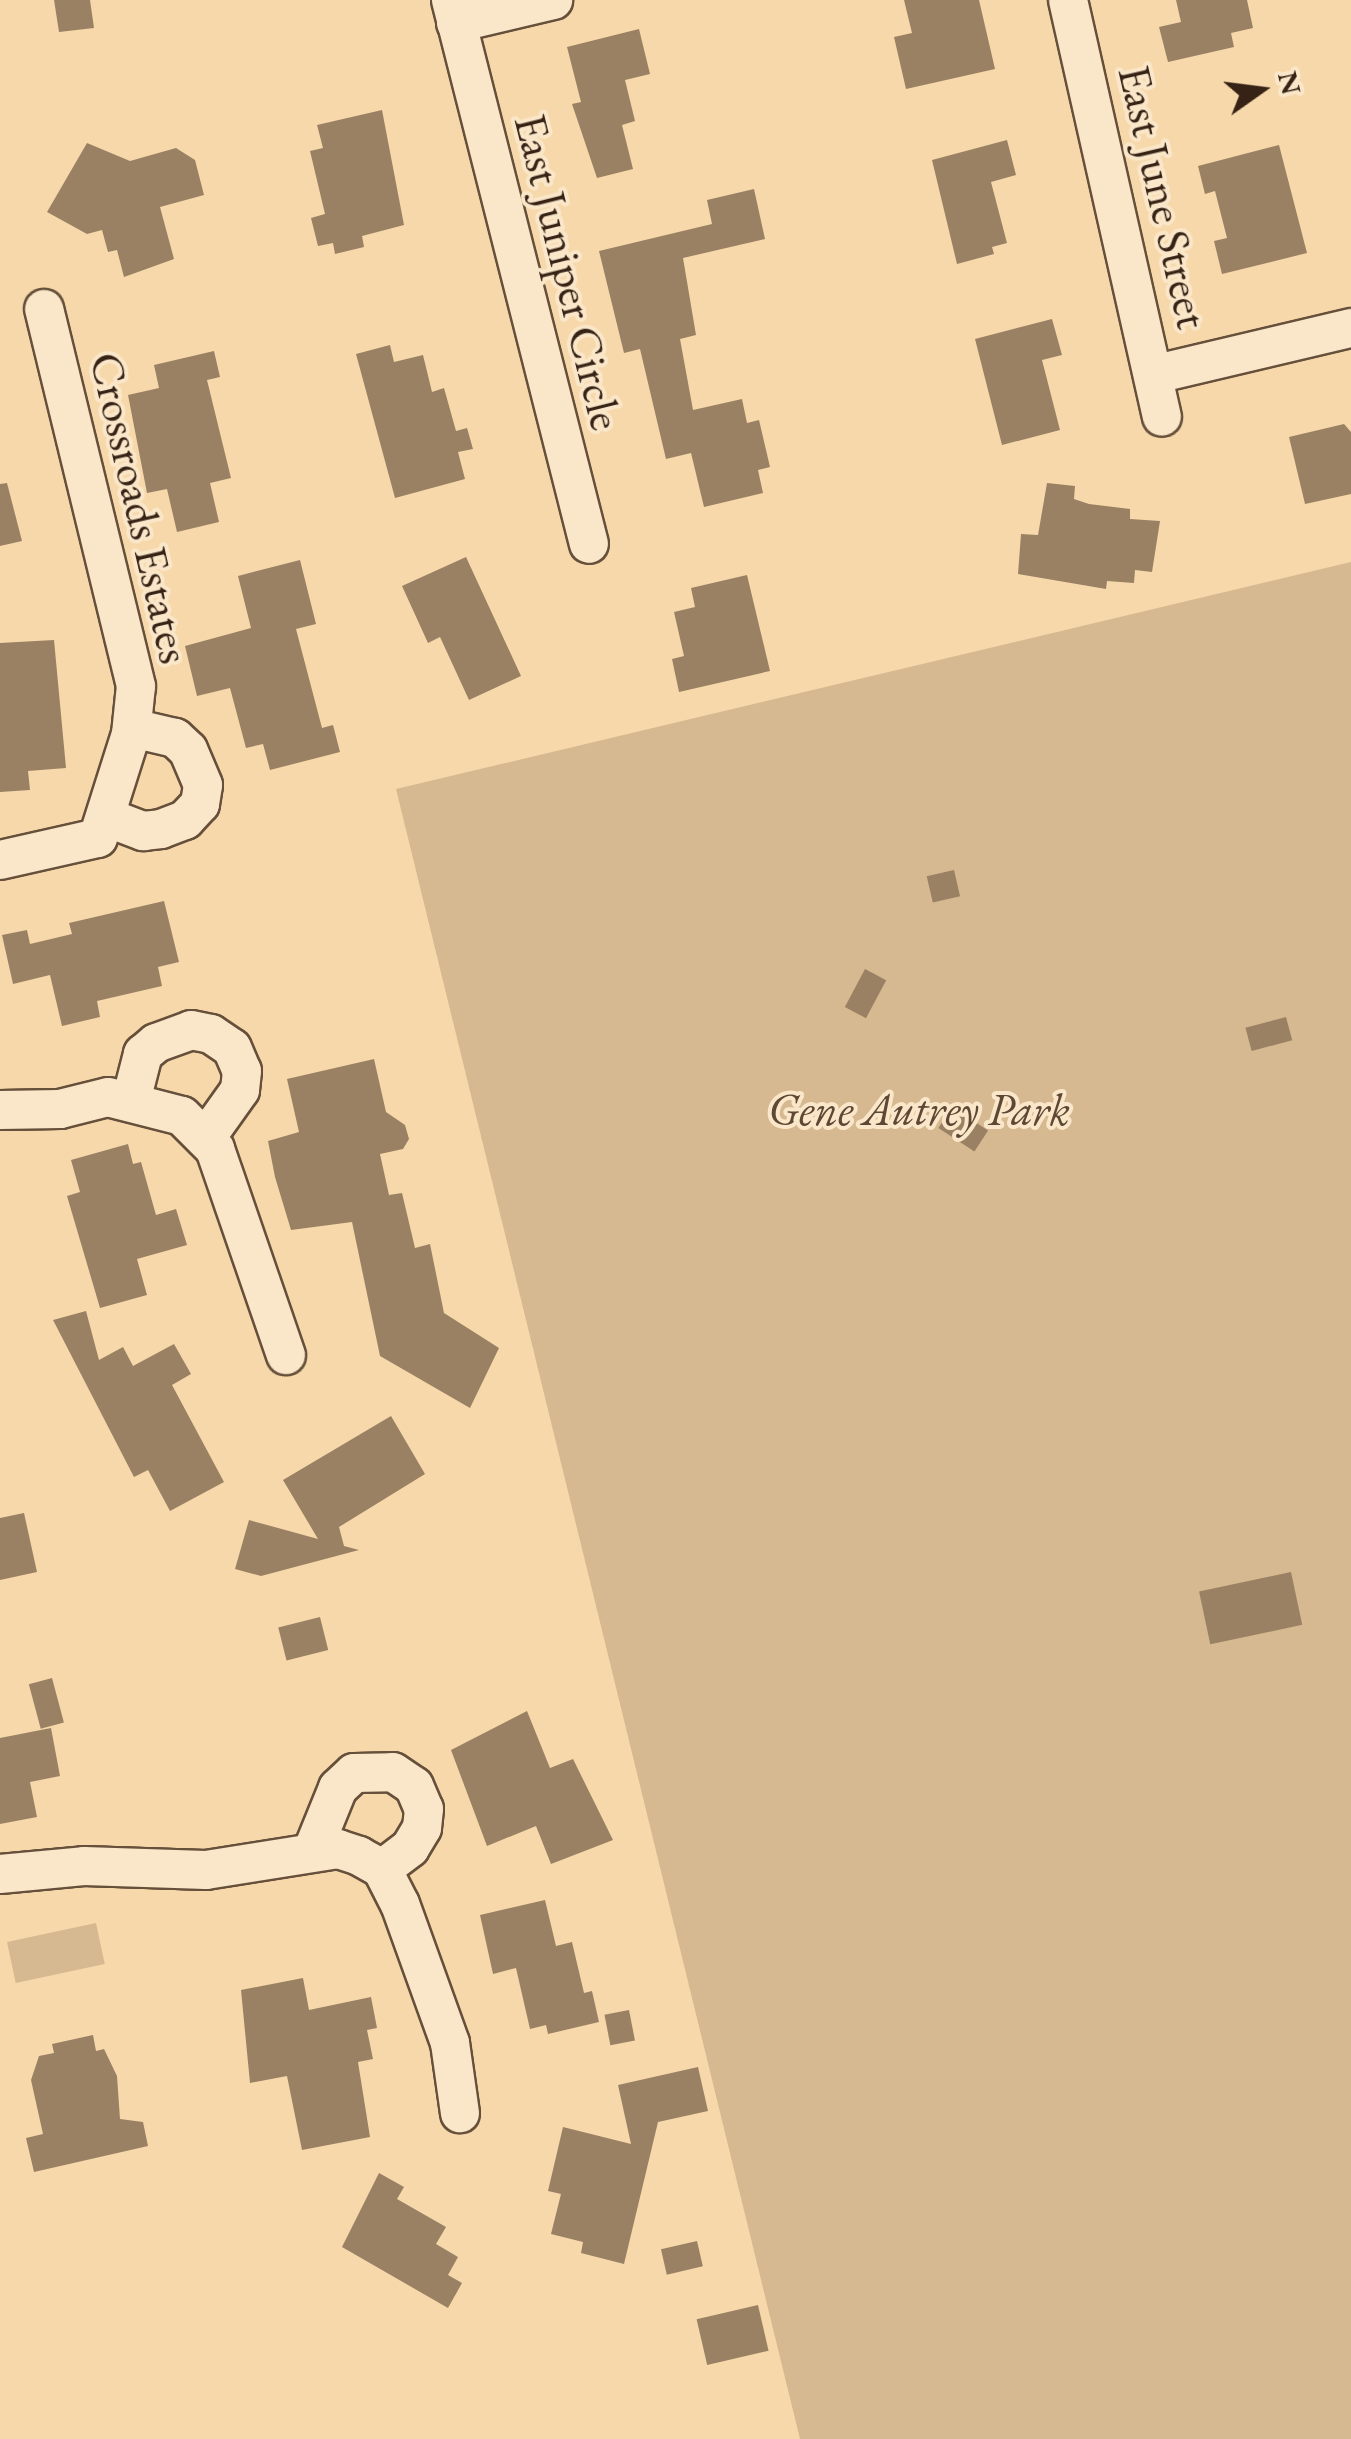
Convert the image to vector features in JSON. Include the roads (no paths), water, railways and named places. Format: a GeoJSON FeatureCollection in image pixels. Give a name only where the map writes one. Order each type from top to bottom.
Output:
{"type":"FeatureCollection","features":[{"type":"Feature","properties":{"kind":"street"},"geometry":{"type":"LineString","coordinates":[[454,12],[553,0]]}},
{"type":"Feature","properties":{"kind":"street","name":"East June Street"},"geometry":{"type":"LineString","coordinates":[[1068,0],[1156,374],[1162,416]]}},
{"type":"Feature","properties":{"kind":"street","name":"East Juniper Circle"},"geometry":{"type":"LineString","coordinates":[[454,12],[589,544]]}},
{"type":"Feature","properties":{"kind":"street","name":"Crossroads Estates"},"geometry":{"type":"LineString","coordinates":[[44,309],[136,686],[132,728],[106,817],[143,831],[185,820],[200,804],[203,785],[188,750],[175,738],[132,728]]}},
{"type":"Feature","properties":{"kind":"street"},"geometry":{"type":"LineString","coordinates":[[1156,374],[1351,328]]}},
{"type":"Feature","properties":{"kind":"street"},"geometry":{"type":"LineString","coordinates":[[0,860],[98,838],[106,817]]}},
{"type":"Feature","properties":{"kind":"street"},"geometry":{"type":"LineString","coordinates":[[132,1101],[143,1054],[156,1042],[192,1030],[211,1034],[232,1048],[242,1071],[240,1090],[205,1139]]}},
{"type":"Feature","properties":{"kind":"street"},"geometry":{"type":"LineString","coordinates":[[0,1110],[60,1109],[108,1097],[182,1116],[215,1150],[286,1355]]}},
{"type":"Feature","properties":{"kind":"street"},"geometry":{"type":"LineString","coordinates":[[312,1852],[338,1788],[354,1773],[393,1772],[414,1786],[424,1809],[422,1828],[410,1848],[382,1869]]}},
{"type":"Feature","properties":{"kind":"street"},"geometry":{"type":"LineString","coordinates":[[0,1874],[84,1866],[206,1870],[338,1850],[382,1869],[450,2044],[460,2112]]}},
{"type":"Feature","properties":{"kind":"park label","name":"Gene Autrey Park"},"geometry":{"type":"Point","coordinates":[919,1110]}}]}
